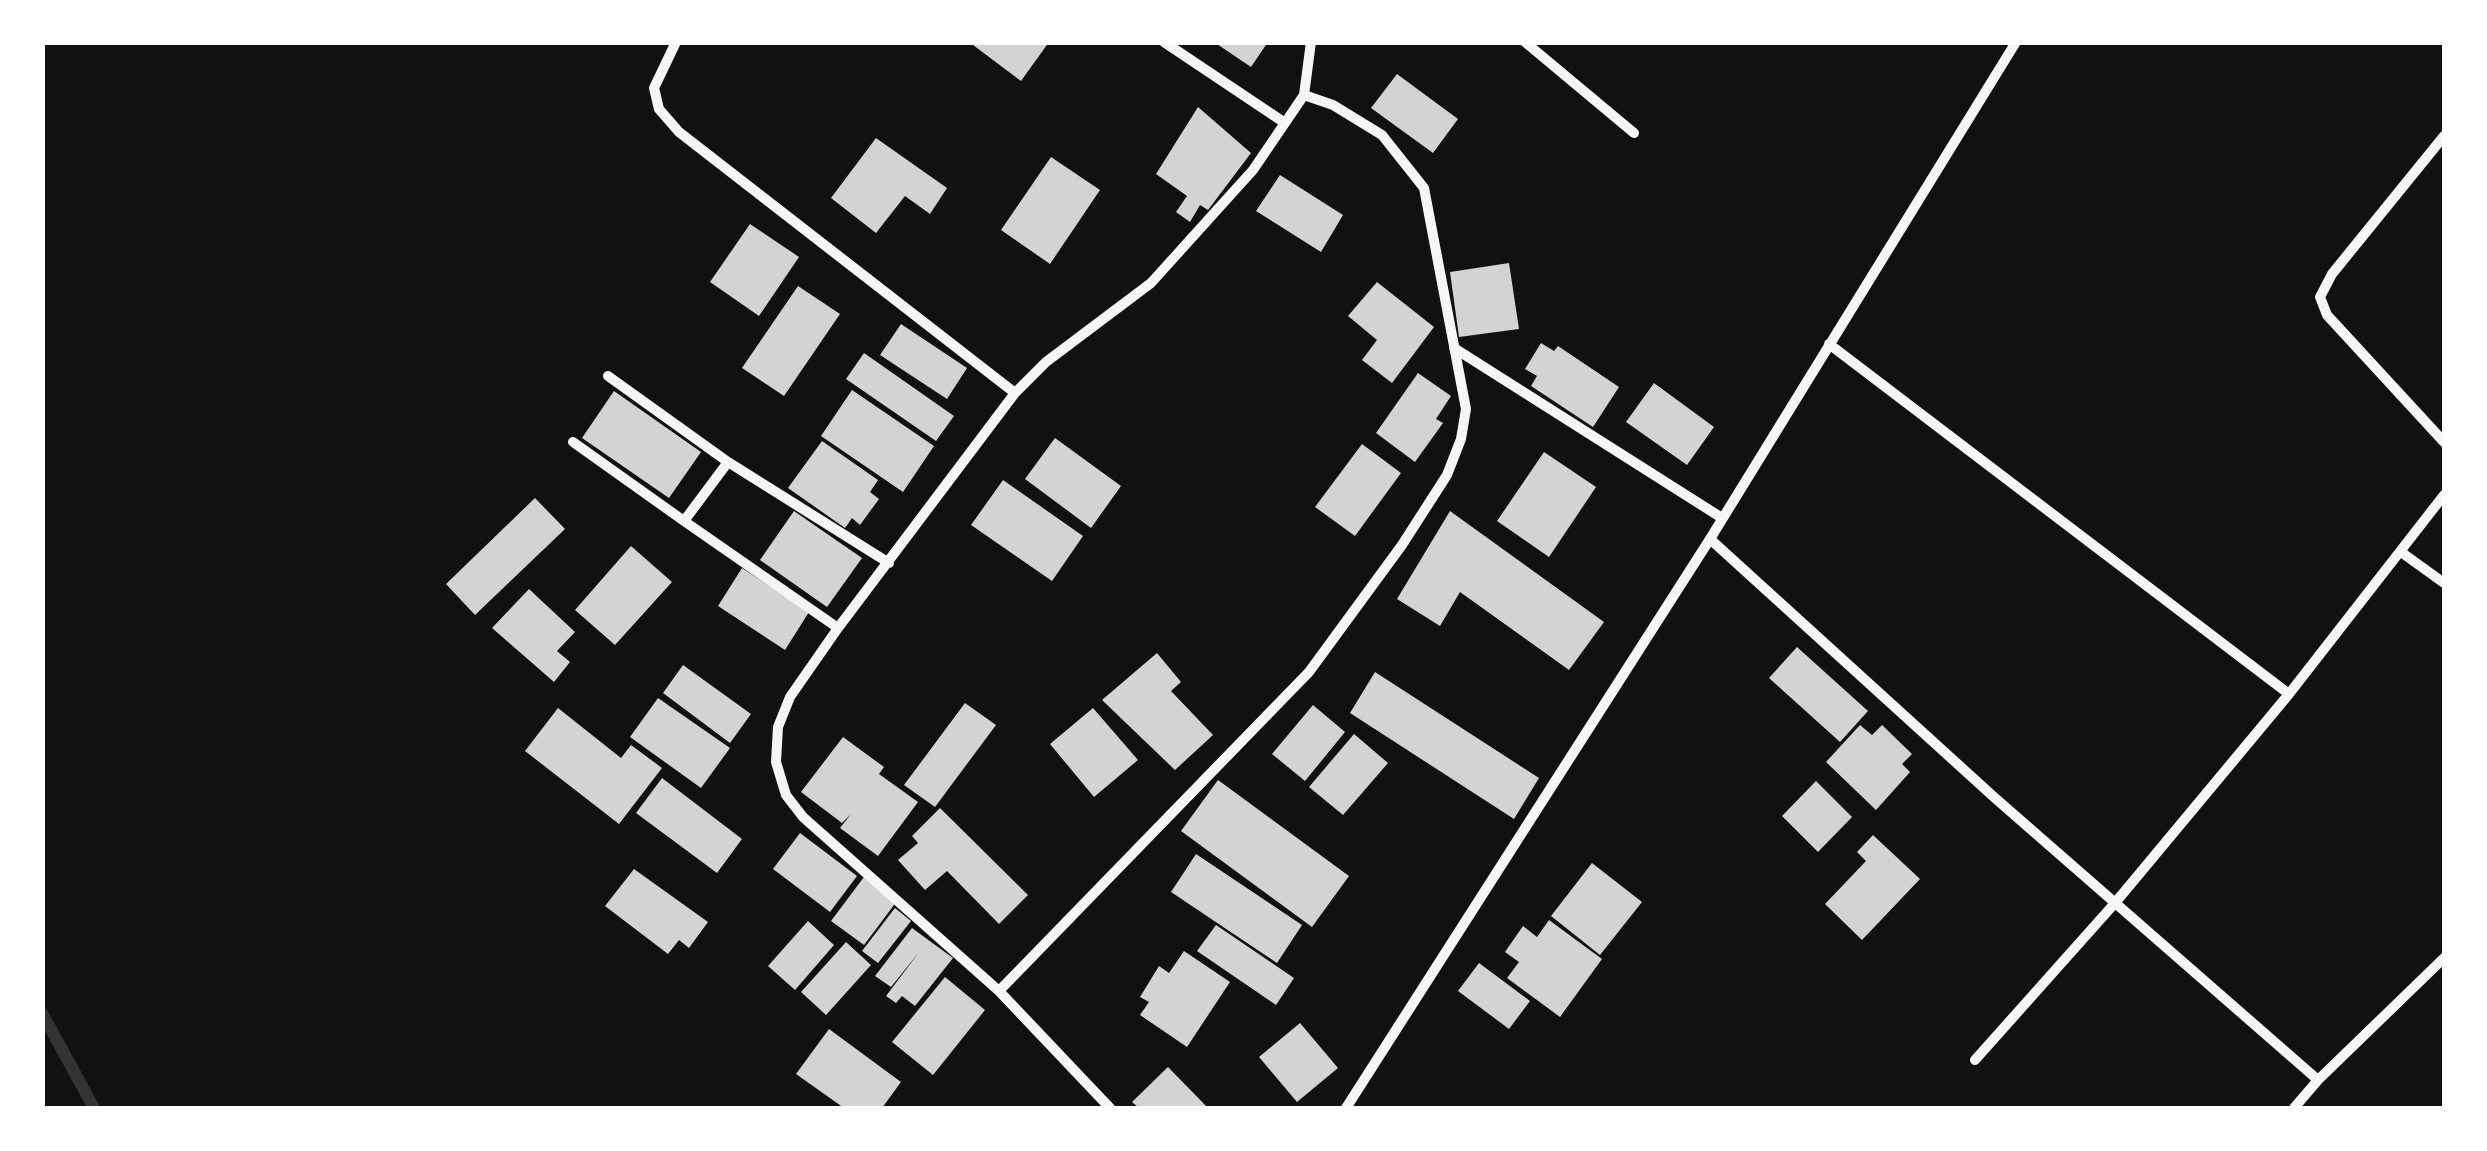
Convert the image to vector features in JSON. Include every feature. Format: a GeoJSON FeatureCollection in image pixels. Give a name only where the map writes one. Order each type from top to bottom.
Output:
{"type":"FeatureCollection","features":[{"type":"Feature","properties":{"kind":"street"},"geometry":{"type":"LineString","coordinates":[[676,42],[654,88],[659,109],[679,132],[1014,393]]}},
{"type":"Feature","properties":{"kind":"street"},"geometry":{"type":"LineString","coordinates":[[1164,42],[1285,123]]}},
{"type":"Feature","properties":{"kind":"street"},"geometry":{"type":"LineString","coordinates":[[1110,1108],[999,991],[802,817],[786,795],[776,762],[778,727],[790,697],[838,628],[1014,393],[1046,362],[1151,282],[1215,216],[1304,95],[1310,42]]}},
{"type":"Feature","properties":{"kind":"street"},"geometry":{"type":"LineString","coordinates":[[1525,42],[1634,134]]}},
{"type":"Feature","properties":{"kind":"street"},"geometry":{"type":"LineString","coordinates":[[1346,1108],[1710,539],[2016,42]]}},
{"type":"Feature","properties":{"kind":"street"},"geometry":{"type":"LineString","coordinates":[[999,991],[1309,672],[1349,622],[1446,476],[1462,439],[1466,410],[1424,188],[1382,134],[1333,104],[1304,95]]}},
{"type":"Feature","properties":{"kind":"street"},"geometry":{"type":"LineString","coordinates":[[2444,136],[2332,274],[2320,297],[2327,314],[2444,442]]}},
{"type":"Feature","properties":{"kind":"street"},"geometry":{"type":"LineString","coordinates":[[1829,344],[2289,694]]}},
{"type":"Feature","properties":{"kind":"street"},"geometry":{"type":"LineString","coordinates":[[1454,348],[1722,518]]}},
{"type":"Feature","properties":{"kind":"street"},"geometry":{"type":"LineString","coordinates":[[608,376],[728,462],[889,563]]}},
{"type":"Feature","properties":{"kind":"street"},"geometry":{"type":"LineString","coordinates":[[573,442],[838,628]]}},
{"type":"Feature","properties":{"kind":"street"},"geometry":{"type":"LineString","coordinates":[[684,521],[728,462]]}},
{"type":"Feature","properties":{"kind":"street"},"geometry":{"type":"LineString","coordinates":[[1975,1060],[2114,903],[2289,694],[2444,495]]}},
{"type":"Feature","properties":{"kind":"street"},"geometry":{"type":"LineString","coordinates":[[1710,539],[2114,903],[2318,1080]]}},
{"type":"Feature","properties":{"kind":"street"},"geometry":{"type":"LineString","coordinates":[[2400,552],[2444,583]]}},
{"type":"Feature","properties":{"kind":"street"},"geometry":{"type":"LineString","coordinates":[[2294,1108],[2444,958]]}},
{"type":"Feature","properties":{"kind":"building"},"geometry":{"type":"Polygon","coordinates":[[[969,42],[1049,42],[1021,81],[969,42]]]}},
{"type":"Feature","properties":{"kind":"building"},"geometry":{"type":"Polygon","coordinates":[[[1214,42],[1268,42],[1251,67],[1214,42]]]}},
{"type":"Feature","properties":{"kind":"building"},"geometry":{"type":"Polygon","coordinates":[[[1397,74],[1458,119],[1433,153],[1371,108],[1397,74]]]}},
{"type":"Feature","properties":{"kind":"building"},"geometry":{"type":"Polygon","coordinates":[[[1198,107],[1251,153],[1208,210],[1200,205],[1190,222],[1176,212],[1187,196],[1156,174],[1198,107]]]}},
{"type":"Feature","properties":{"kind":"building"},"geometry":{"type":"Polygon","coordinates":[[[876,138],[947,188],[930,214],[905,196],[876,233],[831,198],[876,138]]]}},
{"type":"Feature","properties":{"kind":"building"},"geometry":{"type":"Polygon","coordinates":[[[1051,157],[1100,190],[1050,264],[1001,230],[1051,157]]]}},
{"type":"Feature","properties":{"kind":"building"},"geometry":{"type":"Polygon","coordinates":[[[1280,175],[1343,215],[1321,252],[1256,211],[1280,175]]]}},
{"type":"Feature","properties":{"kind":"building"},"geometry":{"type":"Polygon","coordinates":[[[750,224],[799,257],[759,316],[710,282],[750,224]]]}},
{"type":"Feature","properties":{"kind":"building"},"geometry":{"type":"Polygon","coordinates":[[[1509,263],[1519,329],[1459,337],[1450,272],[1509,263]]]}},
{"type":"Feature","properties":{"kind":"building"},"geometry":{"type":"Polygon","coordinates":[[[1377,282],[1434,327],[1392,383],[1362,360],[1377,340],[1348,316],[1377,282]]]}},
{"type":"Feature","properties":{"kind":"building"},"geometry":{"type":"Polygon","coordinates":[[[798,286],[840,314],[784,396],[742,368],[798,286]]]}},
{"type":"Feature","properties":{"kind":"building"},"geometry":{"type":"Polygon","coordinates":[[[901,324],[967,368],[947,399],[880,355],[901,324]]]}},
{"type":"Feature","properties":{"kind":"building"},"geometry":{"type":"Polygon","coordinates":[[[1541,343],[1554,351],[1558,346],[1619,387],[1593,427],[1531,386],[1537,376],[1525,369],[1541,343]]]}},
{"type":"Feature","properties":{"kind":"building"},"geometry":{"type":"Polygon","coordinates":[[[864,353],[954,416],[936,441],[846,379],[864,353]]]}},
{"type":"Feature","properties":{"kind":"building"},"geometry":{"type":"Polygon","coordinates":[[[1418,373],[1451,396],[1436,419],[1443,423],[1415,462],[1376,433],[1418,373]]]}},
{"type":"Feature","properties":{"kind":"building"},"geometry":{"type":"Polygon","coordinates":[[[1654,383],[1714,427],[1687,465],[1626,422],[1654,383]]]}},
{"type":"Feature","properties":{"kind":"building"},"geometry":{"type":"Polygon","coordinates":[[[852,390],[934,446],[903,492],[821,436],[852,390]]]}},
{"type":"Feature","properties":{"kind":"building"},"geometry":{"type":"Polygon","coordinates":[[[614,391],[701,452],[669,498],[582,438],[614,391]]]}},
{"type":"Feature","properties":{"kind":"building"},"geometry":{"type":"Polygon","coordinates":[[[1055,438],[1121,486],[1091,528],[1025,479],[1055,438]]]}},
{"type":"Feature","properties":{"kind":"building"},"geometry":{"type":"Polygon","coordinates":[[[822,441],[878,480],[870,492],[879,499],[860,525],[852,518],[845,528],[788,488],[822,441]]]}},
{"type":"Feature","properties":{"kind":"building"},"geometry":{"type":"Polygon","coordinates":[[[1362,444],[1401,473],[1355,536],[1315,507],[1362,444]]]}},
{"type":"Feature","properties":{"kind":"building"},"geometry":{"type":"Polygon","coordinates":[[[1544,452],[1596,487],[1549,557],[1497,521],[1544,452]]]}},
{"type":"Feature","properties":{"kind":"building"},"geometry":{"type":"Polygon","coordinates":[[[1003,480],[1083,536],[1052,581],[971,525],[1003,480]]]}},
{"type":"Feature","properties":{"kind":"building"},"geometry":{"type":"Polygon","coordinates":[[[535,498],[565,529],[475,615],[446,584],[535,498]]]}},
{"type":"Feature","properties":{"kind":"building"},"geometry":{"type":"Polygon","coordinates":[[[794,511],[862,558],[827,607],[760,560],[794,511]]]}},
{"type":"Feature","properties":{"kind":"building"},"geometry":{"type":"Polygon","coordinates":[[[1450,511],[1604,622],[1569,670],[1460,592],[1440,626],[1397,599],[1450,511]]]}},
{"type":"Feature","properties":{"kind":"building"},"geometry":{"type":"Polygon","coordinates":[[[631,546],[672,582],[615,645],[575,610],[631,546]]]}},
{"type":"Feature","properties":{"kind":"building"},"geometry":{"type":"Polygon","coordinates":[[[742,568],[809,612],[785,650],[718,606],[742,568]]]}},
{"type":"Feature","properties":{"kind":"building"},"geometry":{"type":"Polygon","coordinates":[[[529,589],[575,632],[557,651],[570,662],[554,682],[492,628],[529,589]]]}},
{"type":"Feature","properties":{"kind":"building"},"geometry":{"type":"Polygon","coordinates":[[[1797,647],[1868,711],[1840,742],[1769,678],[1797,647]]]}},
{"type":"Feature","properties":{"kind":"building"},"geometry":{"type":"Polygon","coordinates":[[[1157,653],[1181,682],[1171,691],[1213,735],[1175,770],[1102,700],[1157,653]]]}},
{"type":"Feature","properties":{"kind":"building"},"geometry":{"type":"Polygon","coordinates":[[[683,665],[751,714],[730,743],[663,693],[683,665]]]}},
{"type":"Feature","properties":{"kind":"building"},"geometry":{"type":"Polygon","coordinates":[[[1375,672],[1539,778],[1514,819],[1350,713],[1375,672]]]}},
{"type":"Feature","properties":{"kind":"building"},"geometry":{"type":"Polygon","coordinates":[[[658,698],[730,748],[701,788],[630,737],[658,698]]]}},
{"type":"Feature","properties":{"kind":"building"},"geometry":{"type":"Polygon","coordinates":[[[965,703],[996,725],[935,807],[904,785],[965,703]]]}},
{"type":"Feature","properties":{"kind":"building"},"geometry":{"type":"Polygon","coordinates":[[[1313,705],[1345,732],[1305,781],[1272,754],[1313,705]]]}},
{"type":"Feature","properties":{"kind":"building"},"geometry":{"type":"Polygon","coordinates":[[[558,708],[621,758],[631,745],[662,768],[619,824],[525,751],[558,708]]]}},
{"type":"Feature","properties":{"kind":"building"},"geometry":{"type":"Polygon","coordinates":[[[1093,708],[1138,760],[1094,797],[1050,744],[1093,708]]]}},
{"type":"Feature","properties":{"kind":"building"},"geometry":{"type":"Polygon","coordinates":[[[1860,725],[1872,735],[1882,725],[1912,754],[1902,764],[1910,772],[1876,810],[1826,762],[1860,725]]]}},
{"type":"Feature","properties":{"kind":"building"},"geometry":{"type":"Polygon","coordinates":[[[1354,734],[1388,763],[1343,815],[1309,787],[1354,734]]]}},
{"type":"Feature","properties":{"kind":"building"},"geometry":{"type":"Polygon","coordinates":[[[843,737],[884,767],[879,774],[918,802],[878,856],[840,828],[851,814],[842,823],[801,792],[843,737]]]}},
{"type":"Feature","properties":{"kind":"building"},"geometry":{"type":"Polygon","coordinates":[[[662,778],[742,839],[717,873],[636,813],[662,778]]]}},
{"type":"Feature","properties":{"kind":"building"},"geometry":{"type":"Polygon","coordinates":[[[1218,780],[1349,876],[1312,927],[1181,831],[1218,780]]]}},
{"type":"Feature","properties":{"kind":"building"},"geometry":{"type":"Polygon","coordinates":[[[1816,781],[1852,817],[1818,852],[1782,816],[1816,781]]]}},
{"type":"Feature","properties":{"kind":"building"},"geometry":{"type":"Polygon","coordinates":[[[940,808],[1028,895],[999,924],[947,871],[925,890],[898,860],[918,843],[912,836],[940,808]]]}},
{"type":"Feature","properties":{"kind":"building"},"geometry":{"type":"Polygon","coordinates":[[[800,833],[857,876],[830,912],[773,869],[800,833]]]}},
{"type":"Feature","properties":{"kind":"building"},"geometry":{"type":"Polygon","coordinates":[[[1873,835],[1920,879],[1862,940],[1825,904],[1866,861],[1857,852],[1873,835]]]}},
{"type":"Feature","properties":{"kind":"building"},"geometry":{"type":"Polygon","coordinates":[[[1196,854],[1302,925],[1277,963],[1171,892],[1196,854]]]}},
{"type":"Feature","properties":{"kind":"building"},"geometry":{"type":"Polygon","coordinates":[[[1592,863],[1642,902],[1600,955],[1551,916],[1592,863]]]}},
{"type":"Feature","properties":{"kind":"building"},"geometry":{"type":"Polygon","coordinates":[[[634,869],[708,922],[689,948],[679,940],[668,954],[605,906],[634,869]]]}},
{"type":"Feature","properties":{"kind":"building"},"geometry":{"type":"Polygon","coordinates":[[[864,877],[897,901],[864,945],[831,921],[864,877]]]}},
{"type":"Feature","properties":{"kind":"building"},"geometry":{"type":"Polygon","coordinates":[[[895,908],[911,921],[878,963],[862,951],[895,908]]]}},
{"type":"Feature","properties":{"kind":"building"},"geometry":{"type":"Polygon","coordinates":[[[1549,920],[1602,959],[1560,1017],[1507,978],[1519,962],[1505,952],[1523,926],[1537,937],[1549,920]]]}},
{"type":"Feature","properties":{"kind":"building"},"geometry":{"type":"Polygon","coordinates":[[[808,921],[834,945],[795,990],[768,966],[808,921]]]}},
{"type":"Feature","properties":{"kind":"building"},"geometry":{"type":"Polygon","coordinates":[[[1216,925],[1294,978],[1276,1005],[1197,951],[1216,925]]]}},
{"type":"Feature","properties":{"kind":"building"},"geometry":{"type":"Polygon","coordinates":[[[912,928],[953,958],[915,1006],[902,996],[896,1003],[886,996],[920,951],[891,987],[875,976],[912,928]]]}},
{"type":"Feature","properties":{"kind":"building"},"geometry":{"type":"Polygon","coordinates":[[[846,942],[871,965],[826,1015],[801,992],[846,942]]]}},
{"type":"Feature","properties":{"kind":"building"},"geometry":{"type":"Polygon","coordinates":[[[1184,951],[1230,982],[1187,1047],[1140,1015],[1149,1002],[1140,997],[1159,966],[1169,973],[1184,951]]]}},
{"type":"Feature","properties":{"kind":"building"},"geometry":{"type":"Polygon","coordinates":[[[1479,963],[1530,1001],[1509,1029],[1458,991],[1479,963]]]}},
{"type":"Feature","properties":{"kind":"building"},"geometry":{"type":"Polygon","coordinates":[[[945,977],[985,1010],[933,1075],[892,1042],[945,977]]]}},
{"type":"Feature","properties":{"kind":"building"},"geometry":{"type":"Polygon","coordinates":[[[1300,1023],[1338,1068],[1297,1102],[1259,1057],[1300,1023]]]}},
{"type":"Feature","properties":{"kind":"building"},"geometry":{"type":"Polygon","coordinates":[[[829,1029],[901,1082],[882,1108],[844,1108],[796,1074],[829,1029]]]}},
{"type":"Feature","properties":{"kind":"building"},"geometry":{"type":"Polygon","coordinates":[[[1168,1067],[1208,1108],[1139,1108],[1132,1102],[1168,1067]]]}},
{"type":"Feature","properties":{"kind":"waterway"},"geometry":{"type":"LineString","coordinates":[[42,1013],[94,1108]]}}]}
